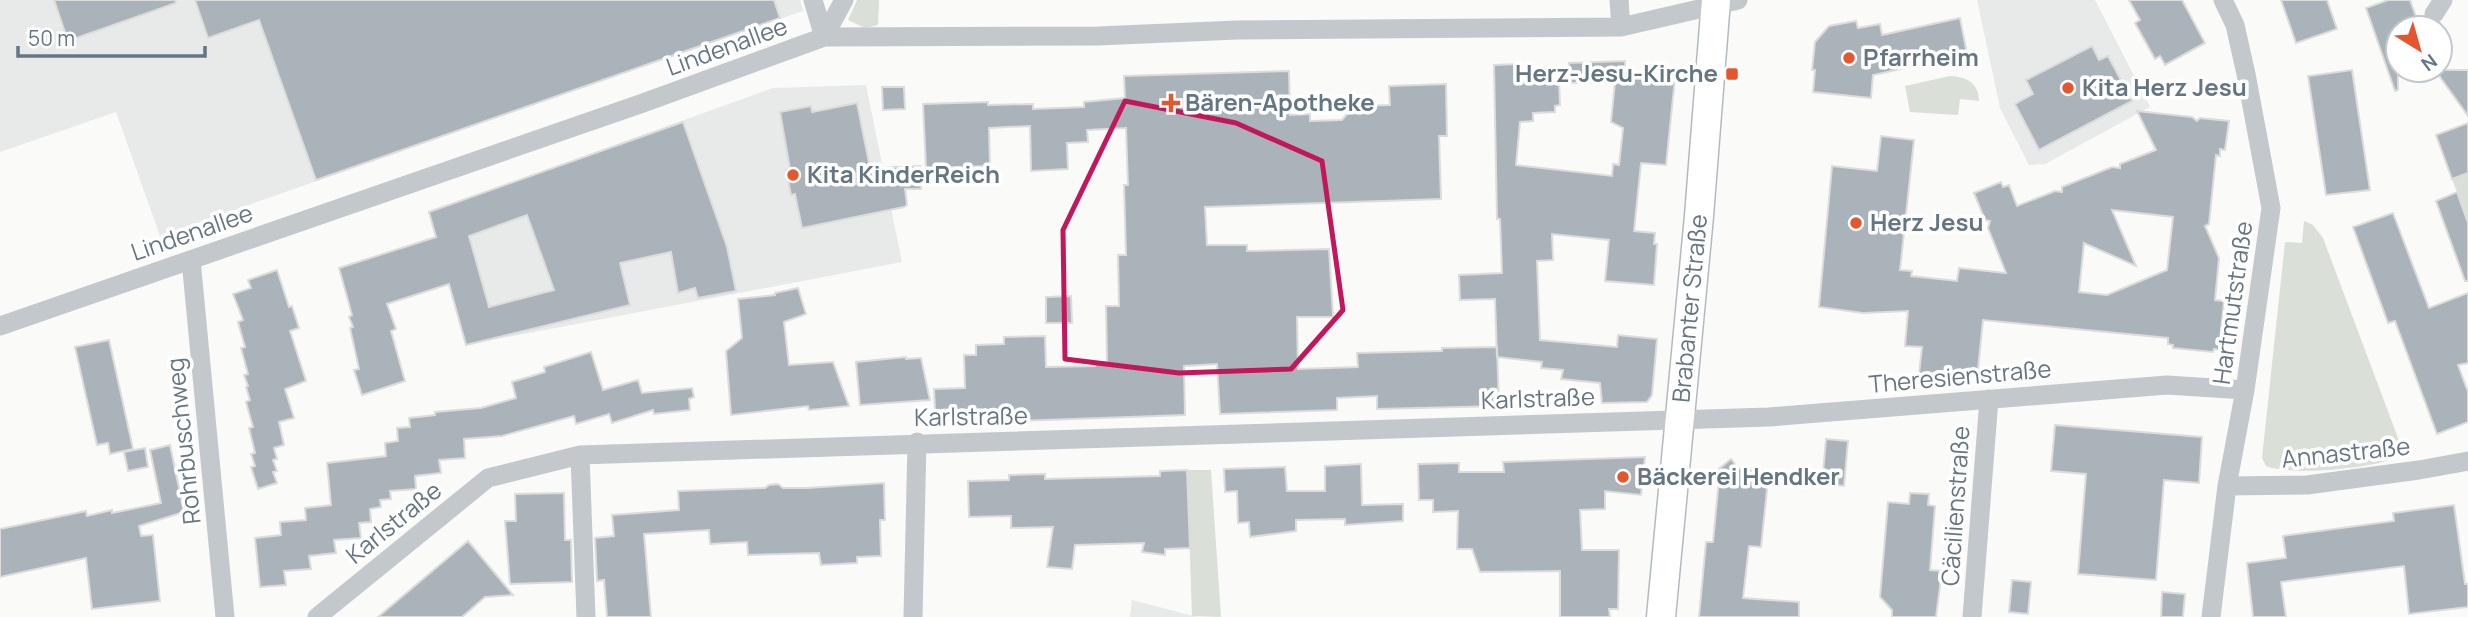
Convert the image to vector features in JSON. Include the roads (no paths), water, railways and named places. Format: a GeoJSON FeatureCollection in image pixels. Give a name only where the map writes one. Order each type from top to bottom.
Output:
{"type":"FeatureCollection","features":[{"type":"Feature","properties":{"kind":"main road","name":"Brabanter Straße"},"geometry":{"type":"LineString","coordinates":[[1661,617],[1723,2]]}},
{"type":"Feature","properties":{"kind":"street"},"geometry":{"type":"LineString","coordinates":[[813,0],[824,37]]}},
{"type":"Feature","properties":{"kind":"street"},"geometry":{"type":"LineString","coordinates":[[824,37],[844,0]]}},
{"type":"Feature","properties":{"kind":"street"},"geometry":{"type":"LineString","coordinates":[[1619,0],[1621,27]]}},
{"type":"Feature","properties":{"kind":"street","name":"Hartmutstraße"},"geometry":{"type":"LineString","coordinates":[[2211,617],[2227,486],[2245,390],[2271,208],[2235,25],[2223,0]]}},
{"type":"Feature","properties":{"kind":"street","name":"Lindenallee"},"geometry":{"type":"LineString","coordinates":[[0,326],[643,103],[824,37],[1098,36],[1237,30],[1621,27],[1723,2]]}},
{"type":"Feature","properties":{"kind":"street","name":"Rohrbuschweg"},"geometry":{"type":"LineString","coordinates":[[191,260],[226,617]]}},
{"type":"Feature","properties":{"kind":"street","name":"Theresienstraße"},"geometry":{"type":"LineString","coordinates":[[1679,419],[1814,414],[2167,385],[2245,390]]}},
{"type":"Feature","properties":{"kind":"street","name":"Cäcilienstraße"},"geometry":{"type":"LineString","coordinates":[[1972,617],[1989,399]]}},
{"type":"Feature","properties":{"kind":"street","name":"Karlstraße"},"geometry":{"type":"LineString","coordinates":[[317,617],[488,478],[580,455],[1679,419]]}},
{"type":"Feature","properties":{"kind":"street"},"geometry":{"type":"LineString","coordinates":[[913,617],[916,442]]}},
{"type":"Feature","properties":{"kind":"street"},"geometry":{"type":"LineString","coordinates":[[580,455],[586,617]]}},
{"type":"Feature","properties":{"kind":"street","name":"Annastraße"},"geometry":{"type":"LineString","coordinates":[[2227,486],[2307,485],[2468,461]]}},
{"type":"Feature","properties":{"kind":"place","name":"Pfarrheim"},"geometry":{"type":"Point","coordinates":[1849,58]}},
{"type":"Feature","properties":{"kind":"place","name":"Herz-Jesu-Kirche"},"geometry":{"type":"Point","coordinates":[1732,74]}},
{"type":"Feature","properties":{"kind":"place","name":"Kita Herz Jesu"},"geometry":{"type":"Point","coordinates":[2068,88]}},
{"type":"Feature","properties":{"kind":"place","name":"Bären-Apotheke"},"geometry":{"type":"Point","coordinates":[1171,103]}},
{"type":"Feature","properties":{"kind":"place","name":"Kita KinderReich"},"geometry":{"type":"Point","coordinates":[793,175]}},
{"type":"Feature","properties":{"kind":"place","name":"Herz Jesu"},"geometry":{"type":"Point","coordinates":[1856,223]}},
{"type":"Feature","properties":{"kind":"place","name":"Bäckerei Hendker"},"geometry":{"type":"Point","coordinates":[1623,477]}}]}
